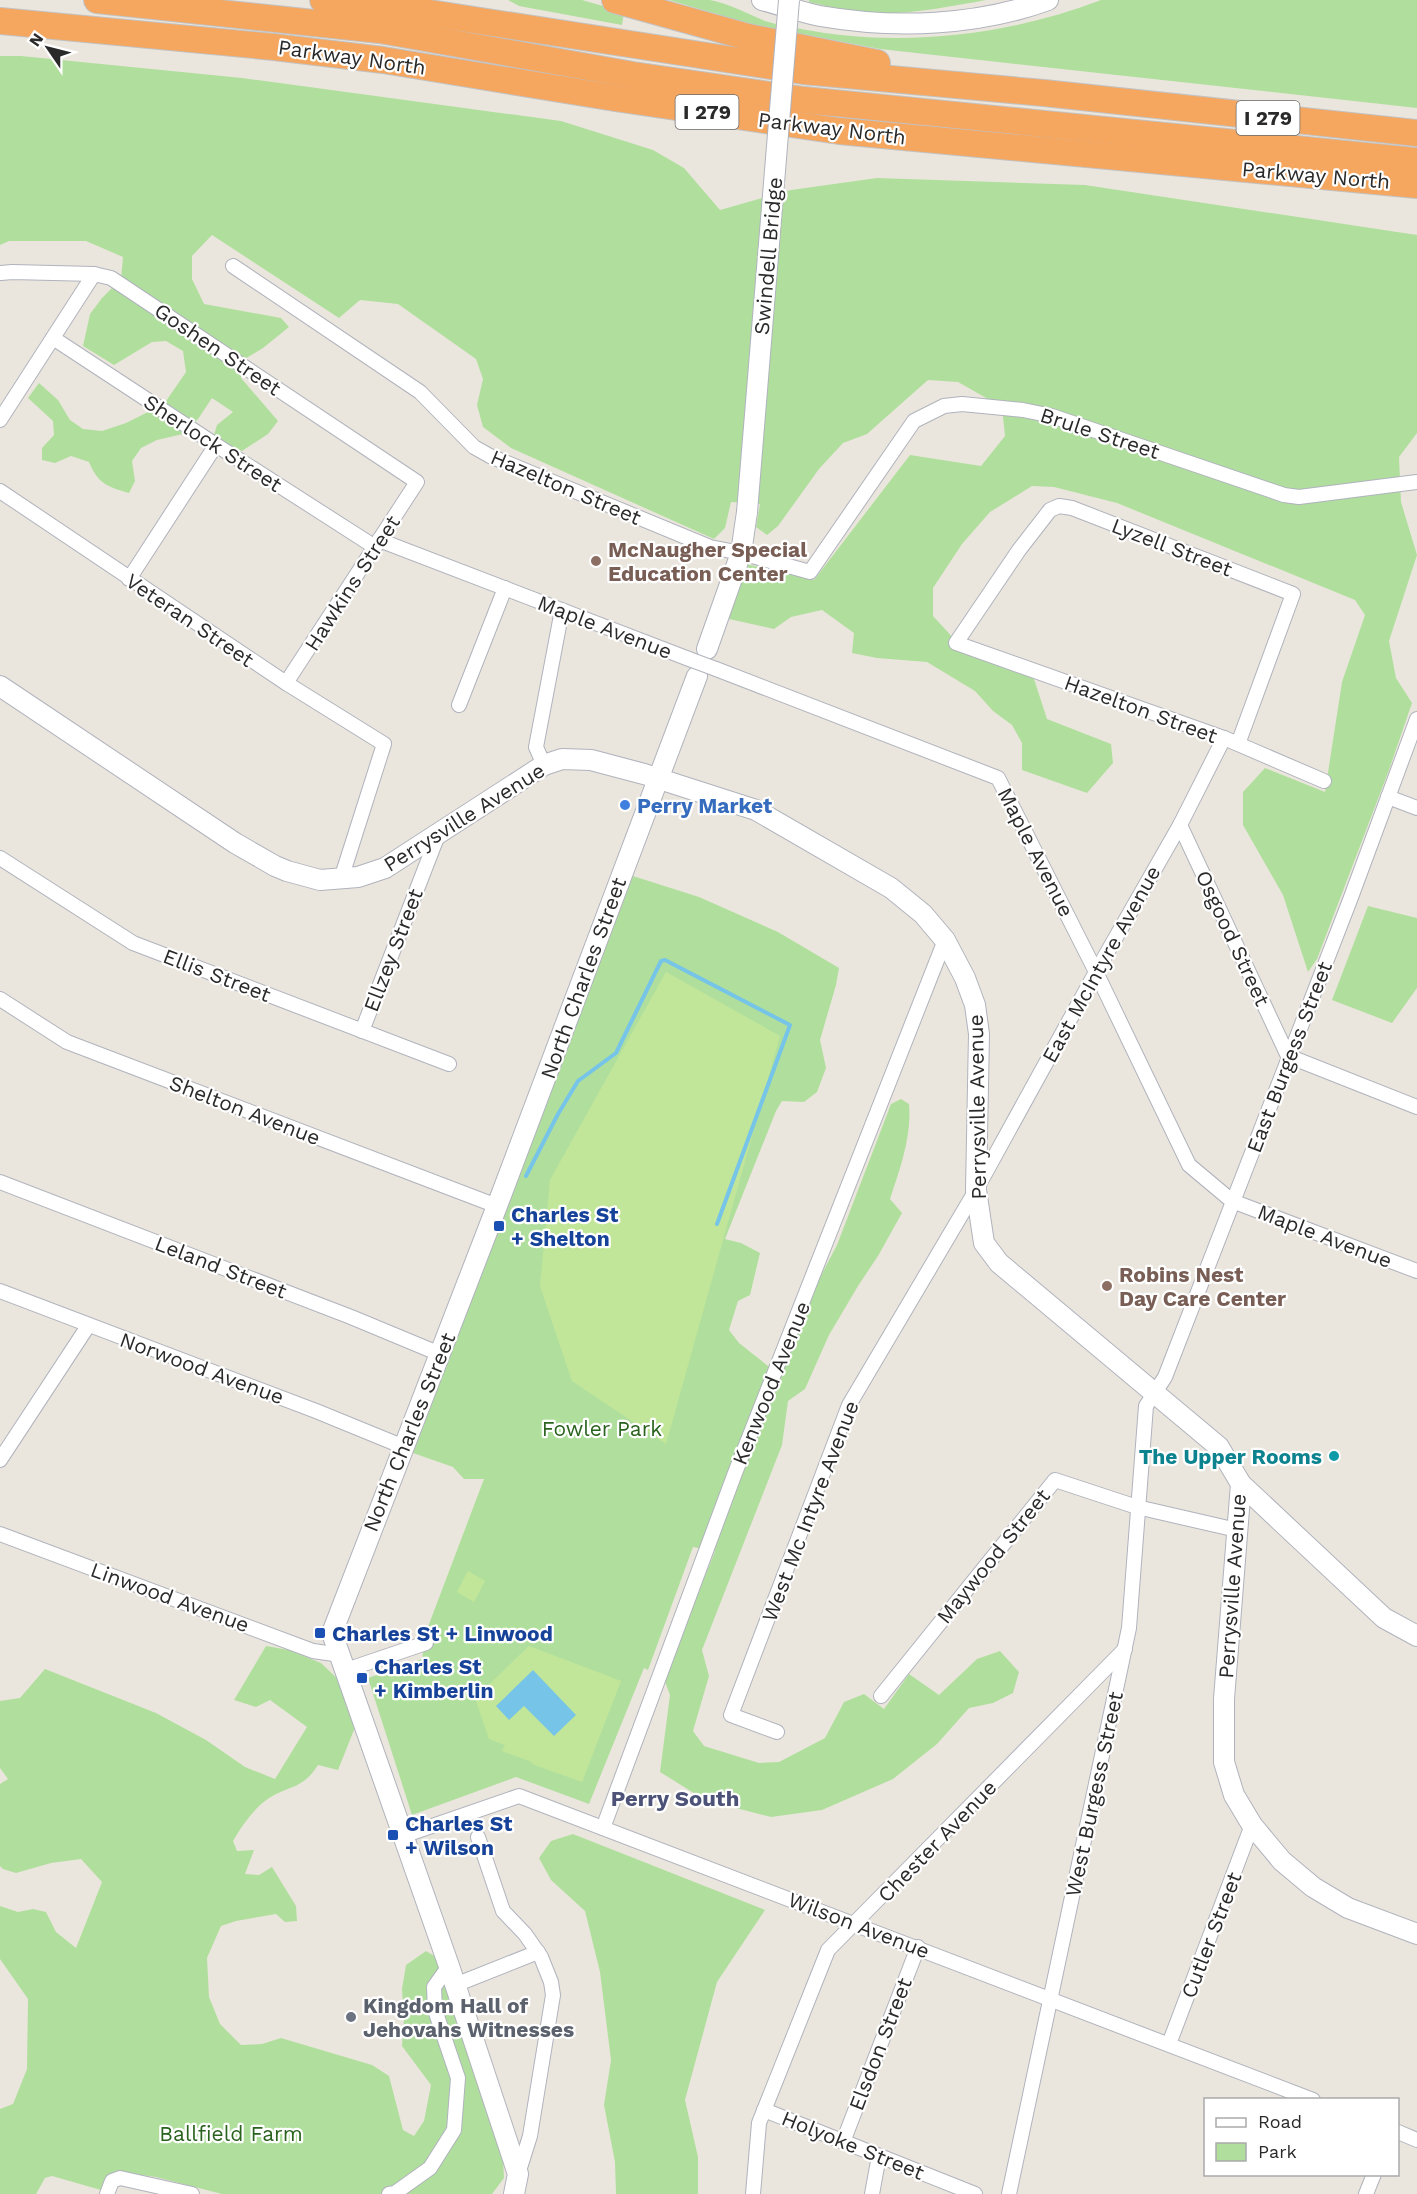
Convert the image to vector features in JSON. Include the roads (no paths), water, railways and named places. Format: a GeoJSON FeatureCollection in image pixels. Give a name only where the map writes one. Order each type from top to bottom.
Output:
{"type":"FeatureCollection","features":[{"type":"Feature","properties":{"kind":"highway"},"geometry":{"type":"LineString","coordinates":[[97,0],[380,30],[633,75],[804,100],[1417,161]]}},
{"type":"Feature","properties":{"kind":"highway","name":"I 279"},"geometry":{"type":"LineString","coordinates":[[323,0],[384,6],[803,71],[1044,93],[1417,133]]}},
{"type":"Feature","properties":{"kind":"highway"},"geometry":{"type":"LineString","coordinates":[[615,0],[748,37],[821,53],[893,66],[1019,79],[1044,93]]}},
{"type":"Feature","properties":{"kind":"highway","name":"Parkway North"},"geometry":{"type":"LineString","coordinates":[[0,21],[274,47],[383,60],[615,98],[839,131],[1417,185]]}},
{"type":"Feature","properties":{"kind":"street"},"geometry":{"type":"LineString","coordinates":[[762,0],[819,15],[890,22],[949,22],[1031,6],[1048,0]]}},
{"type":"Feature","properties":{"kind":"street","name":"Swindell Bridge"},"geometry":{"type":"LineString","coordinates":[[741,553],[747,513],[789,0]]}},
{"type":"Feature","properties":{"kind":"street","name":"Hazelton Street"},"geometry":{"type":"LineString","coordinates":[[233,266],[420,392],[474,447],[490,456],[710,547],[810,572]]}},
{"type":"Feature","properties":{"kind":"street","name":"Goshen Street"},"geometry":{"type":"LineString","coordinates":[[1,273],[94,274],[111,278],[417,482]]}},
{"type":"Feature","properties":{"kind":"street"},"geometry":{"type":"LineString","coordinates":[[0,420],[94,274]]}},
{"type":"Feature","properties":{"kind":"street","name":"Sherlock Street"},"geometry":{"type":"LineString","coordinates":[[53,338],[216,445],[377,543]]}},
{"type":"Feature","properties":{"kind":"street","name":"Brule Street"},"geometry":{"type":"LineString","coordinates":[[810,572],[914,421],[944,406],[962,404],[1023,410],[1052,416],[1284,495],[1313,496],[1417,482]]}},
{"type":"Feature","properties":{"kind":"street"},"geometry":{"type":"LineString","coordinates":[[129,579],[216,445]]}},
{"type":"Feature","properties":{"kind":"street","name":"Hawkins Street"},"geometry":{"type":"LineString","coordinates":[[286,683],[417,482]]}},
{"type":"Feature","properties":{"kind":"street","name":"Veteran Street"},"geometry":{"type":"LineString","coordinates":[[0,491],[286,683],[384,744],[341,879]]}},
{"type":"Feature","properties":{"kind":"street","name":"Lyzell Street"},"geometry":{"type":"LineString","coordinates":[[956,644],[1019,550],[1050,510],[1059,506],[1072,508],[1293,594],[1238,744]]}},
{"type":"Feature","properties":{"kind":"street","name":"Maple Avenue"},"geometry":{"type":"LineString","coordinates":[[377,543],[562,610],[693,668],[716,669],[998,778],[1096,972],[1189,1165],[1233,1201],[1417,1271]]}},
{"type":"Feature","properties":{"kind":"street"},"geometry":{"type":"LineString","coordinates":[[707,650],[741,553]]}},
{"type":"Feature","properties":{"kind":"street"},"geometry":{"type":"LineString","coordinates":[[459,705],[505,588]]}},
{"type":"Feature","properties":{"kind":"street"},"geometry":{"type":"LineString","coordinates":[[544,765],[536,747],[562,610]]}},
{"type":"Feature","properties":{"kind":"street","name":"Hazelton Street"},"geometry":{"type":"LineString","coordinates":[[956,644],[1224,738],[1324,781]]}},
{"type":"Feature","properties":{"kind":"street","name":"North Charles Street"},"geometry":{"type":"LineString","coordinates":[[514,2194],[518,2174],[452,1975],[332,1633],[497,1206],[658,778],[693,668]]}},
{"type":"Feature","properties":{"kind":"street","name":"Perrysville Avenue"},"geometry":{"type":"LineString","coordinates":[[0,686],[235,843],[287,871],[320,880],[358,877],[385,868],[544,765],[562,759],[591,760],[658,778],[756,810],[891,888],[923,915],[945,940],[969,987],[975,1005],[979,1034],[976,1190],[984,1243],[999,1263],[1219,1447],[1241,1484],[1224,1699],[1224,1762],[1234,1795],[1252,1825],[1282,1861],[1313,1887],[1348,1908],[1417,1934]]}},
{"type":"Feature","properties":{"kind":"street","name":"East Burgess Street"},"geometry":{"type":"LineString","coordinates":[[1155,1392],[1165,1377],[1417,719]]}},
{"type":"Feature","properties":{"kind":"street","name":"East McIntyre Avenue"},"geometry":{"type":"LineString","coordinates":[[976,1190],[1180,825],[1224,738]]}},
{"type":"Feature","properties":{"kind":"street"},"geometry":{"type":"LineString","coordinates":[[1388,797],[1417,808]]}},
{"type":"Feature","properties":{"kind":"street","name":"Osgood Street"},"geometry":{"type":"LineString","coordinates":[[1180,825],[1288,1056]]}},
{"type":"Feature","properties":{"kind":"street","name":"Ellzey Street"},"geometry":{"type":"LineString","coordinates":[[362,1031],[438,835]]}},
{"type":"Feature","properties":{"kind":"street","name":"Ellis Street"},"geometry":{"type":"LineString","coordinates":[[0,858],[133,943],[449,1064]]}},
{"type":"Feature","properties":{"kind":"street","name":"Kenwood Avenue"},"geometry":{"type":"LineString","coordinates":[[603,1828],[735,1473],[945,940]]}},
{"type":"Feature","properties":{"kind":"street","name":"Shelton Avenue"},"geometry":{"type":"LineString","coordinates":[[0,999],[67,1042],[497,1206]]}},
{"type":"Feature","properties":{"kind":"street"},"geometry":{"type":"LineString","coordinates":[[1288,1056],[1417,1107]]}},
{"type":"Feature","properties":{"kind":"street","name":"Leland Street"},"geometry":{"type":"LineString","coordinates":[[0,1182],[351,1317],[440,1354]]}},
{"type":"Feature","properties":{"kind":"street","name":"West Mc Intyre Avenue"},"geometry":{"type":"LineString","coordinates":[[777,1732],[731,1715],[849,1404],[976,1190]]}},
{"type":"Feature","properties":{"kind":"street","name":"Norwood Avenue"},"geometry":{"type":"LineString","coordinates":[[0,1291],[316,1411],[404,1447]]}},
{"type":"Feature","properties":{"kind":"street"},"geometry":{"type":"LineString","coordinates":[[0,1460],[88,1326]]}},
{"type":"Feature","properties":{"kind":"street","name":"West Burgess Street"},"geometry":{"type":"LineString","coordinates":[[1010,2194],[1129,1628],[1144,1416],[1146,1406],[1155,1392]]}},
{"type":"Feature","properties":{"kind":"street","name":"Maywood Street"},"geometry":{"type":"LineString","coordinates":[[880,1695],[1055,1480],[1137,1507],[1237,1530]]}},
{"type":"Feature","properties":{"kind":"street"},"geometry":{"type":"LineString","coordinates":[[1241,1484],[1384,1618],[1417,1636]]}},
{"type":"Feature","properties":{"kind":"street","name":"Linwood Avenue"},"geometry":{"type":"LineString","coordinates":[[0,1534],[343,1663]]}},
{"type":"Feature","properties":{"kind":"street"},"geometry":{"type":"LineString","coordinates":[[343,1663],[426,1643]]}},
{"type":"Feature","properties":{"kind":"street","name":"Chester Avenue"},"geometry":{"type":"LineString","coordinates":[[753,2194],[759,2123],[828,1950],[1125,1649]]}},
{"type":"Feature","properties":{"kind":"street","name":"Wilson Avenue"},"geometry":{"type":"LineString","coordinates":[[403,1836],[519,1796],[1308,2098]]}},
{"type":"Feature","properties":{"kind":"street","name":"Cutler Street"},"geometry":{"type":"LineString","coordinates":[[1169,2044],[1252,1825]]}},
{"type":"Feature","properties":{"kind":"street"},"geometry":{"type":"LineString","coordinates":[[478,1837],[503,1911],[538,1952],[547,1969],[553,1995],[530,2136],[518,2174]]}},
{"type":"Feature","properties":{"kind":"street","name":"Elsdon Street"},"geometry":{"type":"LineString","coordinates":[[843,2142],[918,1947]]}},
{"type":"Feature","properties":{"kind":"street"},"geometry":{"type":"LineString","coordinates":[[389,2194],[395,2193],[430,2168],[454,2130],[458,2078],[435,2010],[434,1987],[452,1975],[538,1952]]}},
{"type":"Feature","properties":{"kind":"street","name":"Holyoke Street"},"geometry":{"type":"LineString","coordinates":[[764,2110],[975,2194]]}},
{"type":"Feature","properties":{"kind":"street"},"geometry":{"type":"LineString","coordinates":[[1399,2132],[1417,2139]]}},
{"type":"Feature","properties":{"kind":"street"},"geometry":{"type":"LineString","coordinates":[[872,2194],[879,2156]]}},
{"type":"Feature","properties":{"kind":"street"},"geometry":{"type":"LineString","coordinates":[[1366,2194],[1374,2176]]}},
{"type":"Feature","properties":{"kind":"street"},"geometry":{"type":"LineString","coordinates":[[110,2187],[120,2178],[192,2194]]}},
{"type":"Feature","properties":{"kind":"water"},"geometry":{"type":"Polygon","coordinates":[[[533,1670],[576,1715],[554,1736],[524,1706],[509,1720],[496,1706],[533,1670]]]}},
{"type":"Feature","properties":{"kind":"waterway"},"geometry":{"type":"LineString","coordinates":[[526,1176],[578,1081],[616,1053],[661,961],[665,960],[790,1025],[717,1224]]}},
{"type":"Feature","properties":{"kind":"place","name":"McNaugher Special Education Center"},"geometry":{"type":"Point","coordinates":[596,561]}},
{"type":"Feature","properties":{"kind":"place","name":"Perry Market"},"geometry":{"type":"Point","coordinates":[625,805]}},
{"type":"Feature","properties":{"kind":"place","name":"Charles St + Shelton"},"geometry":{"type":"Point","coordinates":[499,1226]}},
{"type":"Feature","properties":{"kind":"place","name":"Robins Nest Day Care Center"},"geometry":{"type":"Point","coordinates":[1107,1286]}},
{"type":"Feature","properties":{"kind":"place","name":"The Upper Rooms"},"geometry":{"type":"Point","coordinates":[1334,1456]}},
{"type":"Feature","properties":{"kind":"place","name":"Charles St + Linwood"},"geometry":{"type":"Point","coordinates":[320,1633]}},
{"type":"Feature","properties":{"kind":"place","name":"Charles St + Kimberlin"},"geometry":{"type":"Point","coordinates":[362,1678]}},
{"type":"Feature","properties":{"kind":"place","name":"Charles St + Wilson"},"geometry":{"type":"Point","coordinates":[393,1835]}},
{"type":"Feature","properties":{"kind":"place","name":"Kingdom Hall of Jehovahs Witnesses"},"geometry":{"type":"Point","coordinates":[351,2017]}},
{"type":"Feature","properties":{"kind":"district","name":"Perry South"},"geometry":{"type":"Point","coordinates":[675,1798]}},
{"type":"Feature","properties":{"kind":"park label","name":"Fowler Park"},"geometry":{"type":"Point","coordinates":[602,1428]}},
{"type":"Feature","properties":{"kind":"park label","name":"Ballfield Farm"},"geometry":{"type":"Point","coordinates":[231,2133]}}]}
